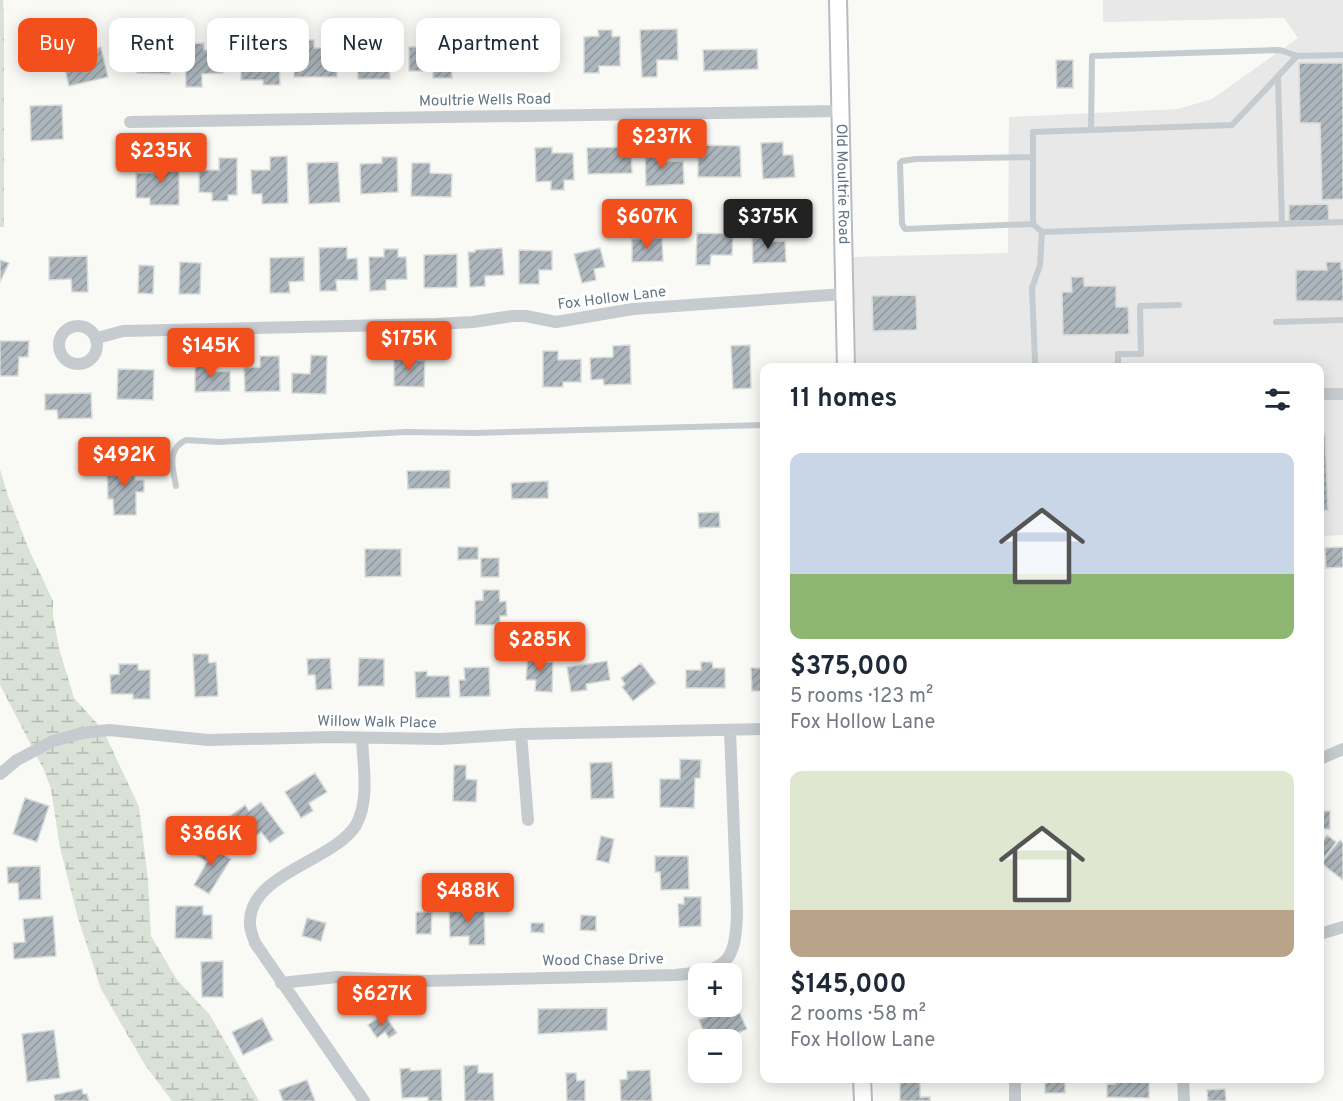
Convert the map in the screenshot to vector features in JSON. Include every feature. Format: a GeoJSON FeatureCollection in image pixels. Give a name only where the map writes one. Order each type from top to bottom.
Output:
{"type":"FeatureCollection","features":[{"type":"Feature","properties":{"kind":"main road","name":"Old Moultrie Road"},"geometry":{"type":"LineString","coordinates":[[838,0],[846,363]]}},
{"type":"Feature","properties":{"kind":"main road"},"geometry":{"type":"LineString","coordinates":[[862,1083],[863,1101]]}},
{"type":"Feature","properties":{"kind":"street","name":"Moultrie Wells Road"},"geometry":{"type":"LineString","coordinates":[[130,122],[840,111]]}},
{"type":"Feature","properties":{"kind":"street","name":"Fox Hollow Lane"},"geometry":{"type":"LineString","coordinates":[[97,338],[123,330],[436,324],[473,322],[512,316],[556,322],[633,309],[844,294]]}},
{"type":"Feature","properties":{"kind":"street"},"geometry":{"type":"LineString","coordinates":[[1324,394],[1343,394]]}},
{"type":"Feature","properties":{"kind":"street","name":"Willow Walk Place"},"geometry":{"type":"LineString","coordinates":[[0,774],[32,751],[53,741],[82,733],[108,730],[208,740],[310,737],[440,739],[522,734],[760,729]]}},
{"type":"Feature","properties":{"kind":"street","name":"Wood Chase Drive"},"geometry":{"type":"LineString","coordinates":[[281,983],[337,977],[422,981],[675,975],[705,972],[726,961],[734,948],[737,934],[730,730]]}},
{"type":"Feature","properties":{"kind":"street"},"geometry":{"type":"LineString","coordinates":[[522,734],[528,820]]}},
{"type":"Feature","properties":{"kind":"street"},"geometry":{"type":"LineString","coordinates":[[362,738],[364,791],[362,807],[356,824],[346,836],[260,895],[252,908],[250,920],[255,943],[364,1101]]}},
{"type":"Feature","properties":{"kind":"street"},"geometry":{"type":"LineString","coordinates":[[1324,757],[1343,749]]}},
{"type":"Feature","properties":{"kind":"street"},"geometry":{"type":"LineString","coordinates":[[1324,933],[1343,927]]}},
{"type":"Feature","properties":{"kind":"street"},"geometry":{"type":"LineString","coordinates":[[1015,1083],[1015,1101]]}},
{"type":"Feature","properties":{"kind":"street"},"geometry":{"type":"LineString","coordinates":[[1183,1083],[1184,1101]]}},
{"type":"Feature","properties":{"kind":"lane"},"geometry":{"type":"LineString","coordinates":[[1091,130],[1092,56],[1281,50],[1297,56],[1343,55]]}},
{"type":"Feature","properties":{"kind":"lane"},"geometry":{"type":"LineString","coordinates":[[1033,224],[1032,132],[1232,125],[1297,56]]}},
{"type":"Feature","properties":{"kind":"lane"},"geometry":{"type":"LineString","coordinates":[[1278,76],[1282,224]]}},
{"type":"Feature","properties":{"kind":"lane"},"geometry":{"type":"LineString","coordinates":[[1032,157],[902,161],[900,163],[904,229],[1033,224],[1042,232],[1343,222]]}},
{"type":"Feature","properties":{"kind":"lane"},"geometry":{"type":"LineString","coordinates":[[1035,361],[1032,288],[1040,265],[1042,232]]}},
{"type":"Feature","properties":{"kind":"lane"},"geometry":{"type":"LineString","coordinates":[[1118,363],[1118,354],[1141,354],[1140,306],[1179,305]]}},
{"type":"Feature","properties":{"kind":"lane"},"geometry":{"type":"LineString","coordinates":[[1276,322],[1343,320]]}},
{"type":"Feature","properties":{"kind":"lane"},"geometry":{"type":"LineString","coordinates":[[176,486],[172,466],[173,453],[175,448],[186,440],[219,442],[395,433],[760,425]]}},
{"type":"Feature","properties":{"kind":"shaded area"},"geometry":{"type":"Polygon","coordinates":[[[1103,0],[1343,0],[1343,535],[1324,536],[1324,363],[853,363],[851,257],[1008,253],[1009,117],[1178,109],[1212,99],[1298,38],[1284,18],[1103,22],[1103,0]]]}},
{"type":"Feature","properties":{"kind":"green space"},"geometry":{"type":"Polygon","coordinates":[[[0,0],[3,0],[4,19],[4,227],[0,227],[0,0]]]}},
{"type":"Feature","properties":{"kind":"green space"},"geometry":{"type":"Polygon","coordinates":[[[0,469],[30,552],[53,601],[53,616],[60,652],[74,698],[103,730],[139,807],[148,880],[151,936],[177,980],[210,1015],[259,1101],[172,1101],[145,1065],[101,989],[78,918],[60,848],[51,789],[44,770],[0,685],[0,469]]]}},
{"type":"Feature","properties":{"kind":"building"},"geometry":{"type":"Polygon","coordinates":[[[677,29],[678,60],[657,60],[657,77],[642,77],[640,30],[677,29]]]}},
{"type":"Feature","properties":{"kind":"building"},"geometry":{"type":"Polygon","coordinates":[[[598,30],[612,30],[612,37],[620,36],[620,66],[599,66],[599,73],[584,73],[584,37],[599,36],[598,30]]]}},
{"type":"Feature","properties":{"kind":"building"},"geometry":{"type":"Polygon","coordinates":[[[309,40],[314,40],[314,48],[321,48],[321,72],[337,72],[337,77],[294,77],[294,72],[309,72],[309,40]]]}},
{"type":"Feature","properties":{"kind":"building"},"geometry":{"type":"Polygon","coordinates":[[[195,43],[204,43],[204,50],[207,50],[207,72],[223,73],[202,74],[202,87],[186,87],[186,72],[195,72],[195,43]]]}},
{"type":"Feature","properties":{"kind":"building"},"geometry":{"type":"Polygon","coordinates":[[[101,47],[108,77],[69,86],[66,72],[97,72],[97,48],[101,47]]]}},
{"type":"Feature","properties":{"kind":"building"},"geometry":{"type":"Polygon","coordinates":[[[409,47],[416,47],[416,71],[409,71],[409,47]]]}},
{"type":"Feature","properties":{"kind":"building"},"geometry":{"type":"Polygon","coordinates":[[[757,49],[758,69],[704,71],[703,50],[757,49]]]}},
{"type":"Feature","properties":{"kind":"building"},"geometry":{"type":"Polygon","coordinates":[[[1056,60],[1073,60],[1073,88],[1057,88],[1056,60]]]}},
{"type":"Feature","properties":{"kind":"building"},"geometry":{"type":"Polygon","coordinates":[[[1299,63],[1343,63],[1343,199],[1322,200],[1320,123],[1300,123],[1299,63]]]}},
{"type":"Feature","properties":{"kind":"building"},"geometry":{"type":"Polygon","coordinates":[[[137,72],[170,72],[170,74],[137,72]]]}},
{"type":"Feature","properties":{"kind":"building"},"geometry":{"type":"Polygon","coordinates":[[[241,72],[280,72],[280,85],[263,85],[263,80],[241,80],[241,72]]]}},
{"type":"Feature","properties":{"kind":"building"},"geometry":{"type":"Polygon","coordinates":[[[358,72],[390,72],[390,79],[358,79],[358,72]]]}},
{"type":"Feature","properties":{"kind":"building"},"geometry":{"type":"Polygon","coordinates":[[[433,72],[452,72],[452,78],[433,78],[433,72]]]}},
{"type":"Feature","properties":{"kind":"building"},"geometry":{"type":"Polygon","coordinates":[[[62,105],[63,139],[31,141],[30,106],[62,105]]]}},
{"type":"Feature","properties":{"kind":"building"},"geometry":{"type":"Polygon","coordinates":[[[783,142],[783,155],[793,155],[795,177],[763,179],[761,143],[783,142]]]}},
{"type":"Feature","properties":{"kind":"building"},"geometry":{"type":"Polygon","coordinates":[[[698,145],[740,146],[741,177],[698,177],[698,145]]]}},
{"type":"Feature","properties":{"kind":"building"},"geometry":{"type":"Polygon","coordinates":[[[552,147],[552,153],[573,153],[574,180],[564,180],[564,190],[551,190],[551,181],[536,182],[535,148],[552,147]]]}},
{"type":"Feature","properties":{"kind":"building"},"geometry":{"type":"Polygon","coordinates":[[[631,147],[632,173],[588,174],[587,148],[631,147]]]}},
{"type":"Feature","properties":{"kind":"building"},"geometry":{"type":"Polygon","coordinates":[[[645,149],[660,149],[661,162],[683,161],[684,184],[646,186],[645,149]]]}},
{"type":"Feature","properties":{"kind":"building"},"geometry":{"type":"Polygon","coordinates":[[[287,156],[288,203],[262,204],[262,194],[252,194],[251,170],[270,170],[270,157],[287,156]]]}},
{"type":"Feature","properties":{"kind":"building"},"geometry":{"type":"Polygon","coordinates":[[[161,157],[179,157],[179,205],[150,205],[150,198],[136,198],[136,173],[161,173],[161,157]]]}},
{"type":"Feature","properties":{"kind":"building"},"geometry":{"type":"Polygon","coordinates":[[[382,157],[397,157],[398,192],[361,194],[360,164],[382,163],[382,157]]]}},
{"type":"Feature","properties":{"kind":"building"},"geometry":{"type":"Polygon","coordinates":[[[219,158],[237,158],[237,195],[228,195],[228,201],[212,201],[212,193],[199,192],[199,170],[219,170],[219,158]]]}},
{"type":"Feature","properties":{"kind":"building"},"geometry":{"type":"Polygon","coordinates":[[[338,162],[340,202],[309,204],[307,163],[338,162]]]}},
{"type":"Feature","properties":{"kind":"building"},"geometry":{"type":"Polygon","coordinates":[[[412,163],[430,163],[430,173],[452,174],[451,197],[411,196],[412,163]]]}},
{"type":"Feature","properties":{"kind":"building"},"geometry":{"type":"Polygon","coordinates":[[[1328,204],[1329,221],[1289,221],[1289,205],[1328,204]]]}},
{"type":"Feature","properties":{"kind":"building"},"geometry":{"type":"Polygon","coordinates":[[[697,233],[733,234],[732,255],[711,255],[710,265],[696,265],[697,233]]]}},
{"type":"Feature","properties":{"kind":"building"},"geometry":{"type":"Polygon","coordinates":[[[752,234],[764,234],[764,242],[785,241],[786,262],[753,263],[752,234]]]}},
{"type":"Feature","properties":{"kind":"building"},"geometry":{"type":"Polygon","coordinates":[[[662,238],[663,261],[632,262],[632,239],[662,238]]]}},
{"type":"Feature","properties":{"kind":"building"},"geometry":{"type":"Polygon","coordinates":[[[347,247],[347,259],[357,258],[358,280],[336,280],[337,291],[320,291],[319,248],[347,247]]]}},
{"type":"Feature","properties":{"kind":"building"},"geometry":{"type":"Polygon","coordinates":[[[502,248],[504,275],[485,276],[485,286],[470,287],[468,252],[502,248]]]}},
{"type":"Feature","properties":{"kind":"building"},"geometry":{"type":"Polygon","coordinates":[[[600,248],[605,267],[594,269],[596,280],[582,283],[574,254],[600,248]]]}},
{"type":"Feature","properties":{"kind":"building"},"geometry":{"type":"Polygon","coordinates":[[[384,249],[398,249],[398,257],[406,257],[407,279],[386,280],[386,290],[370,291],[369,257],[384,257],[384,249]]]}},
{"type":"Feature","properties":{"kind":"building"},"geometry":{"type":"Polygon","coordinates":[[[519,250],[552,251],[552,270],[539,270],[539,284],[519,284],[519,250]]]}},
{"type":"Feature","properties":{"kind":"building"},"geometry":{"type":"Polygon","coordinates":[[[457,254],[457,287],[424,288],[424,255],[457,254]]]}},
{"type":"Feature","properties":{"kind":"building"},"geometry":{"type":"Polygon","coordinates":[[[87,256],[88,292],[72,292],[71,279],[49,280],[49,257],[87,256]]]}},
{"type":"Feature","properties":{"kind":"building"},"geometry":{"type":"Polygon","coordinates":[[[304,257],[304,281],[289,282],[290,293],[270,293],[270,258],[304,257]]]}},
{"type":"Feature","properties":{"kind":"building"},"geometry":{"type":"Polygon","coordinates":[[[0,260],[9,263],[0,282],[0,260]]]}},
{"type":"Feature","properties":{"kind":"building"},"geometry":{"type":"Polygon","coordinates":[[[180,262],[201,263],[200,294],[179,294],[180,262]]]}},
{"type":"Feature","properties":{"kind":"building"},"geometry":{"type":"Polygon","coordinates":[[[1326,262],[1341,262],[1343,301],[1296,301],[1296,270],[1327,270],[1326,262]]]}},
{"type":"Feature","properties":{"kind":"building"},"geometry":{"type":"Polygon","coordinates":[[[139,265],[154,266],[153,294],[138,293],[139,265]]]}},
{"type":"Feature","properties":{"kind":"building"},"geometry":{"type":"Polygon","coordinates":[[[1071,277],[1084,277],[1084,286],[1116,286],[1116,307],[1128,307],[1129,334],[1063,335],[1062,292],[1072,292],[1071,277]]]}},
{"type":"Feature","properties":{"kind":"building"},"geometry":{"type":"Polygon","coordinates":[[[916,295],[917,330],[873,331],[872,296],[916,295]]]}},
{"type":"Feature","properties":{"kind":"building"},"geometry":{"type":"Polygon","coordinates":[[[0,341],[29,341],[28,357],[19,357],[18,376],[0,376],[0,341]]]}},
{"type":"Feature","properties":{"kind":"building"},"geometry":{"type":"Polygon","coordinates":[[[630,345],[631,384],[604,385],[603,379],[591,380],[590,358],[613,357],[613,346],[630,345]]]}},
{"type":"Feature","properties":{"kind":"building"},"geometry":{"type":"Polygon","coordinates":[[[750,345],[751,388],[733,389],[731,346],[750,345]]]}},
{"type":"Feature","properties":{"kind":"building"},"geometry":{"type":"Polygon","coordinates":[[[543,351],[558,351],[558,360],[581,359],[581,382],[563,382],[563,387],[543,387],[543,351]]]}},
{"type":"Feature","properties":{"kind":"building"},"geometry":{"type":"Polygon","coordinates":[[[311,355],[327,356],[326,394],[292,393],[292,373],[310,374],[311,355]]]}},
{"type":"Feature","properties":{"kind":"building"},"geometry":{"type":"Polygon","coordinates":[[[260,356],[279,356],[280,391],[245,392],[244,368],[260,367],[260,356]]]}},
{"type":"Feature","properties":{"kind":"building"},"geometry":{"type":"Polygon","coordinates":[[[394,356],[416,356],[416,360],[425,361],[424,387],[394,386],[394,356]]]}},
{"type":"Feature","properties":{"kind":"building"},"geometry":{"type":"Polygon","coordinates":[[[195,362],[209,362],[209,372],[230,371],[230,391],[195,392],[195,362]]]}},
{"type":"Feature","properties":{"kind":"building"},"geometry":{"type":"Polygon","coordinates":[[[118,369],[154,370],[153,400],[117,399],[118,369]]]}},
{"type":"Feature","properties":{"kind":"building"},"geometry":{"type":"Polygon","coordinates":[[[91,393],[92,418],[58,419],[57,410],[45,410],[45,394],[91,393]]]}},
{"type":"Feature","properties":{"kind":"building"},"geometry":{"type":"Polygon","coordinates":[[[1324,434],[1328,510],[1324,510],[1324,434]]]}},
{"type":"Feature","properties":{"kind":"building"},"geometry":{"type":"Polygon","coordinates":[[[135,464],[135,480],[144,480],[144,492],[136,492],[136,515],[114,515],[113,499],[108,499],[107,465],[135,464]]]}},
{"type":"Feature","properties":{"kind":"building"},"geometry":{"type":"Polygon","coordinates":[[[450,470],[450,488],[408,489],[407,471],[450,470]]]}},
{"type":"Feature","properties":{"kind":"building"},"geometry":{"type":"Polygon","coordinates":[[[548,481],[548,498],[512,499],[511,483],[548,481]]]}},
{"type":"Feature","properties":{"kind":"building"},"geometry":{"type":"Polygon","coordinates":[[[719,512],[720,527],[699,528],[698,513],[719,512]]]}},
{"type":"Feature","properties":{"kind":"building"},"geometry":{"type":"Polygon","coordinates":[[[458,547],[478,547],[478,559],[458,560],[458,547]]]}},
{"type":"Feature","properties":{"kind":"building"},"geometry":{"type":"Polygon","coordinates":[[[1343,547],[1343,567],[1326,568],[1325,548],[1343,547]]]}},
{"type":"Feature","properties":{"kind":"building"},"geometry":{"type":"Polygon","coordinates":[[[365,549],[401,549],[401,576],[365,577],[365,549]]]}},
{"type":"Feature","properties":{"kind":"building"},"geometry":{"type":"Polygon","coordinates":[[[481,558],[499,558],[499,577],[481,577],[481,558]]]}},
{"type":"Feature","properties":{"kind":"building"},"geometry":{"type":"Polygon","coordinates":[[[483,590],[499,590],[500,602],[506,601],[507,616],[500,616],[500,625],[475,625],[475,601],[483,600],[483,590]]]}},
{"type":"Feature","properties":{"kind":"building"},"geometry":{"type":"Polygon","coordinates":[[[528,653],[541,654],[541,662],[553,662],[552,692],[535,691],[536,680],[526,680],[528,653]]]}},
{"type":"Feature","properties":{"kind":"building"},"geometry":{"type":"Polygon","coordinates":[[[193,654],[208,654],[209,663],[216,662],[218,696],[195,697],[193,654]]]}},
{"type":"Feature","properties":{"kind":"building"},"geometry":{"type":"Polygon","coordinates":[[[330,658],[332,689],[316,690],[315,675],[308,675],[307,659],[330,658]]]}},
{"type":"Feature","properties":{"kind":"building"},"geometry":{"type":"Polygon","coordinates":[[[359,658],[384,659],[384,686],[358,686],[359,658]]]}},
{"type":"Feature","properties":{"kind":"building"},"geometry":{"type":"Polygon","coordinates":[[[607,661],[610,680],[586,684],[587,690],[571,692],[567,667],[607,661]]]}},
{"type":"Feature","properties":{"kind":"building"},"geometry":{"type":"Polygon","coordinates":[[[701,662],[712,662],[713,668],[725,668],[725,688],[686,688],[686,670],[701,670],[701,662]]]}},
{"type":"Feature","properties":{"kind":"building"},"geometry":{"type":"Polygon","coordinates":[[[641,663],[656,683],[633,701],[622,687],[625,684],[621,678],[641,663]]]}},
{"type":"Feature","properties":{"kind":"building"},"geometry":{"type":"Polygon","coordinates":[[[119,664],[138,664],[138,670],[150,670],[150,699],[133,699],[133,694],[111,694],[110,675],[119,674],[119,664]]]}},
{"type":"Feature","properties":{"kind":"building"},"geometry":{"type":"Polygon","coordinates":[[[489,667],[490,696],[460,697],[459,680],[465,680],[464,668],[489,667]]]}},
{"type":"Feature","properties":{"kind":"building"},"geometry":{"type":"Polygon","coordinates":[[[751,668],[760,668],[760,691],[752,691],[751,668]]]}},
{"type":"Feature","properties":{"kind":"building"},"geometry":{"type":"Polygon","coordinates":[[[427,671],[427,676],[449,676],[450,697],[416,698],[415,672],[427,671]]]}},
{"type":"Feature","properties":{"kind":"building"},"geometry":{"type":"Polygon","coordinates":[[[680,759],[701,760],[700,778],[695,778],[694,808],[660,807],[660,779],[680,779],[680,759]]]}},
{"type":"Feature","properties":{"kind":"building"},"geometry":{"type":"Polygon","coordinates":[[[612,762],[614,798],[591,799],[590,763],[612,762]]]}},
{"type":"Feature","properties":{"kind":"building"},"geometry":{"type":"Polygon","coordinates":[[[454,765],[466,765],[466,779],[477,780],[476,802],[453,801],[454,765]]]}},
{"type":"Feature","properties":{"kind":"building"},"geometry":{"type":"Polygon","coordinates":[[[315,773],[327,792],[309,803],[313,811],[301,818],[285,792],[315,773]]]}},
{"type":"Feature","properties":{"kind":"building"},"geometry":{"type":"Polygon","coordinates":[[[25,798],[49,806],[37,842],[13,834],[25,798]]]}},
{"type":"Feature","properties":{"kind":"building"},"geometry":{"type":"Polygon","coordinates":[[[261,802],[284,833],[270,843],[261,832],[248,842],[229,817],[245,805],[249,811],[261,802]]]}},
{"type":"Feature","properties":{"kind":"building"},"geometry":{"type":"Polygon","coordinates":[[[1324,811],[1330,811],[1330,829],[1324,829],[1324,811]]]}},
{"type":"Feature","properties":{"kind":"building"},"geometry":{"type":"Polygon","coordinates":[[[1327,835],[1336,842],[1324,859],[1324,839],[1327,835]]]}},
{"type":"Feature","properties":{"kind":"building"},"geometry":{"type":"Polygon","coordinates":[[[601,836],[614,839],[609,863],[596,860],[601,836]]]}},
{"type":"Feature","properties":{"kind":"building"},"geometry":{"type":"Polygon","coordinates":[[[1340,840],[1343,843],[1343,880],[1324,865],[1324,859],[1340,840]]]}},
{"type":"Feature","properties":{"kind":"building"},"geometry":{"type":"Polygon","coordinates":[[[203,842],[231,859],[209,894],[194,885],[207,862],[196,855],[203,842]]]}},
{"type":"Feature","properties":{"kind":"building"},"geometry":{"type":"Polygon","coordinates":[[[655,856],[688,856],[689,889],[661,890],[660,872],[655,872],[655,856]]]}},
{"type":"Feature","properties":{"kind":"building"},"geometry":{"type":"Polygon","coordinates":[[[40,866],[41,899],[19,900],[18,883],[8,883],[7,867],[40,866]]]}},
{"type":"Feature","properties":{"kind":"building"},"geometry":{"type":"Polygon","coordinates":[[[684,897],[701,897],[701,926],[679,927],[678,904],[684,904],[684,897]]]}},
{"type":"Feature","properties":{"kind":"building"},"geometry":{"type":"Polygon","coordinates":[[[176,906],[203,906],[203,915],[212,915],[212,939],[175,938],[176,906]]]}},
{"type":"Feature","properties":{"kind":"building"},"geometry":{"type":"Polygon","coordinates":[[[484,907],[485,945],[469,945],[469,936],[450,937],[449,908],[484,907]]]}},
{"type":"Feature","properties":{"kind":"building"},"geometry":{"type":"Polygon","coordinates":[[[416,912],[432,912],[431,934],[416,934],[416,912]]]}},
{"type":"Feature","properties":{"kind":"building"},"geometry":{"type":"Polygon","coordinates":[[[581,915],[596,916],[596,931],[580,930],[581,915]]]}},
{"type":"Feature","properties":{"kind":"building"},"geometry":{"type":"Polygon","coordinates":[[[53,916],[56,956],[14,959],[13,943],[25,942],[23,919],[53,916]]]}},
{"type":"Feature","properties":{"kind":"building"},"geometry":{"type":"Polygon","coordinates":[[[307,918],[326,923],[321,941],[302,936],[307,918]]]}},
{"type":"Feature","properties":{"kind":"building"},"geometry":{"type":"Polygon","coordinates":[[[531,923],[544,923],[544,933],[531,932],[531,923]]]}},
{"type":"Feature","properties":{"kind":"building"},"geometry":{"type":"Polygon","coordinates":[[[223,961],[223,997],[202,997],[201,962],[223,961]]]}},
{"type":"Feature","properties":{"kind":"building"},"geometry":{"type":"Polygon","coordinates":[[[607,1008],[607,1030],[538,1034],[538,1009],[607,1008]]]}},
{"type":"Feature","properties":{"kind":"building"},"geometry":{"type":"Polygon","coordinates":[[[384,1014],[397,1033],[389,1038],[385,1032],[377,1038],[368,1025],[384,1014]]]}},
{"type":"Feature","properties":{"kind":"building"},"geometry":{"type":"Polygon","coordinates":[[[706,1017],[742,1017],[747,1029],[742,1031],[742,1029],[703,1029],[699,1020],[706,1017]]]}},
{"type":"Feature","properties":{"kind":"building"},"geometry":{"type":"Polygon","coordinates":[[[262,1018],[273,1040],[243,1055],[232,1032],[262,1018]]]}},
{"type":"Feature","properties":{"kind":"building"},"geometry":{"type":"Polygon","coordinates":[[[54,1030],[60,1078],[27,1082],[22,1034],[54,1030]]]}},
{"type":"Feature","properties":{"kind":"building"},"geometry":{"type":"Polygon","coordinates":[[[478,1065],[478,1073],[493,1073],[494,1101],[465,1101],[464,1066],[478,1065]]]}},
{"type":"Feature","properties":{"kind":"building"},"geometry":{"type":"Polygon","coordinates":[[[410,1068],[410,1071],[441,1069],[442,1101],[428,1101],[428,1097],[402,1098],[400,1069],[410,1068]]]}},
{"type":"Feature","properties":{"kind":"building"},"geometry":{"type":"Polygon","coordinates":[[[650,1070],[652,1101],[621,1101],[620,1080],[627,1079],[627,1071],[650,1070]]]}},
{"type":"Feature","properties":{"kind":"building"},"geometry":{"type":"Polygon","coordinates":[[[566,1073],[576,1073],[577,1081],[585,1080],[585,1101],[567,1101],[566,1073]]]}},
{"type":"Feature","properties":{"kind":"building"},"geometry":{"type":"Polygon","coordinates":[[[307,1080],[315,1101],[283,1101],[279,1090],[307,1080]]]}},
{"type":"Feature","properties":{"kind":"building"},"geometry":{"type":"Polygon","coordinates":[[[900,1083],[920,1083],[920,1097],[930,1097],[930,1101],[900,1101],[900,1083]]]}},
{"type":"Feature","properties":{"kind":"building"},"geometry":{"type":"Polygon","coordinates":[[[1045,1083],[1065,1083],[1065,1093],[1045,1093],[1045,1083]]]}},
{"type":"Feature","properties":{"kind":"building"},"geometry":{"type":"Polygon","coordinates":[[[1149,1083],[1149,1098],[1107,1097],[1107,1084],[1149,1083]]]}},
{"type":"Feature","properties":{"kind":"building"},"geometry":{"type":"Polygon","coordinates":[[[82,1089],[89,1101],[55,1101],[54,1095],[82,1089]]]}},
{"type":"Feature","properties":{"kind":"building"},"geometry":{"type":"Polygon","coordinates":[[[1225,1089],[1226,1101],[1208,1101],[1207,1090],[1225,1089]]]}}]}
